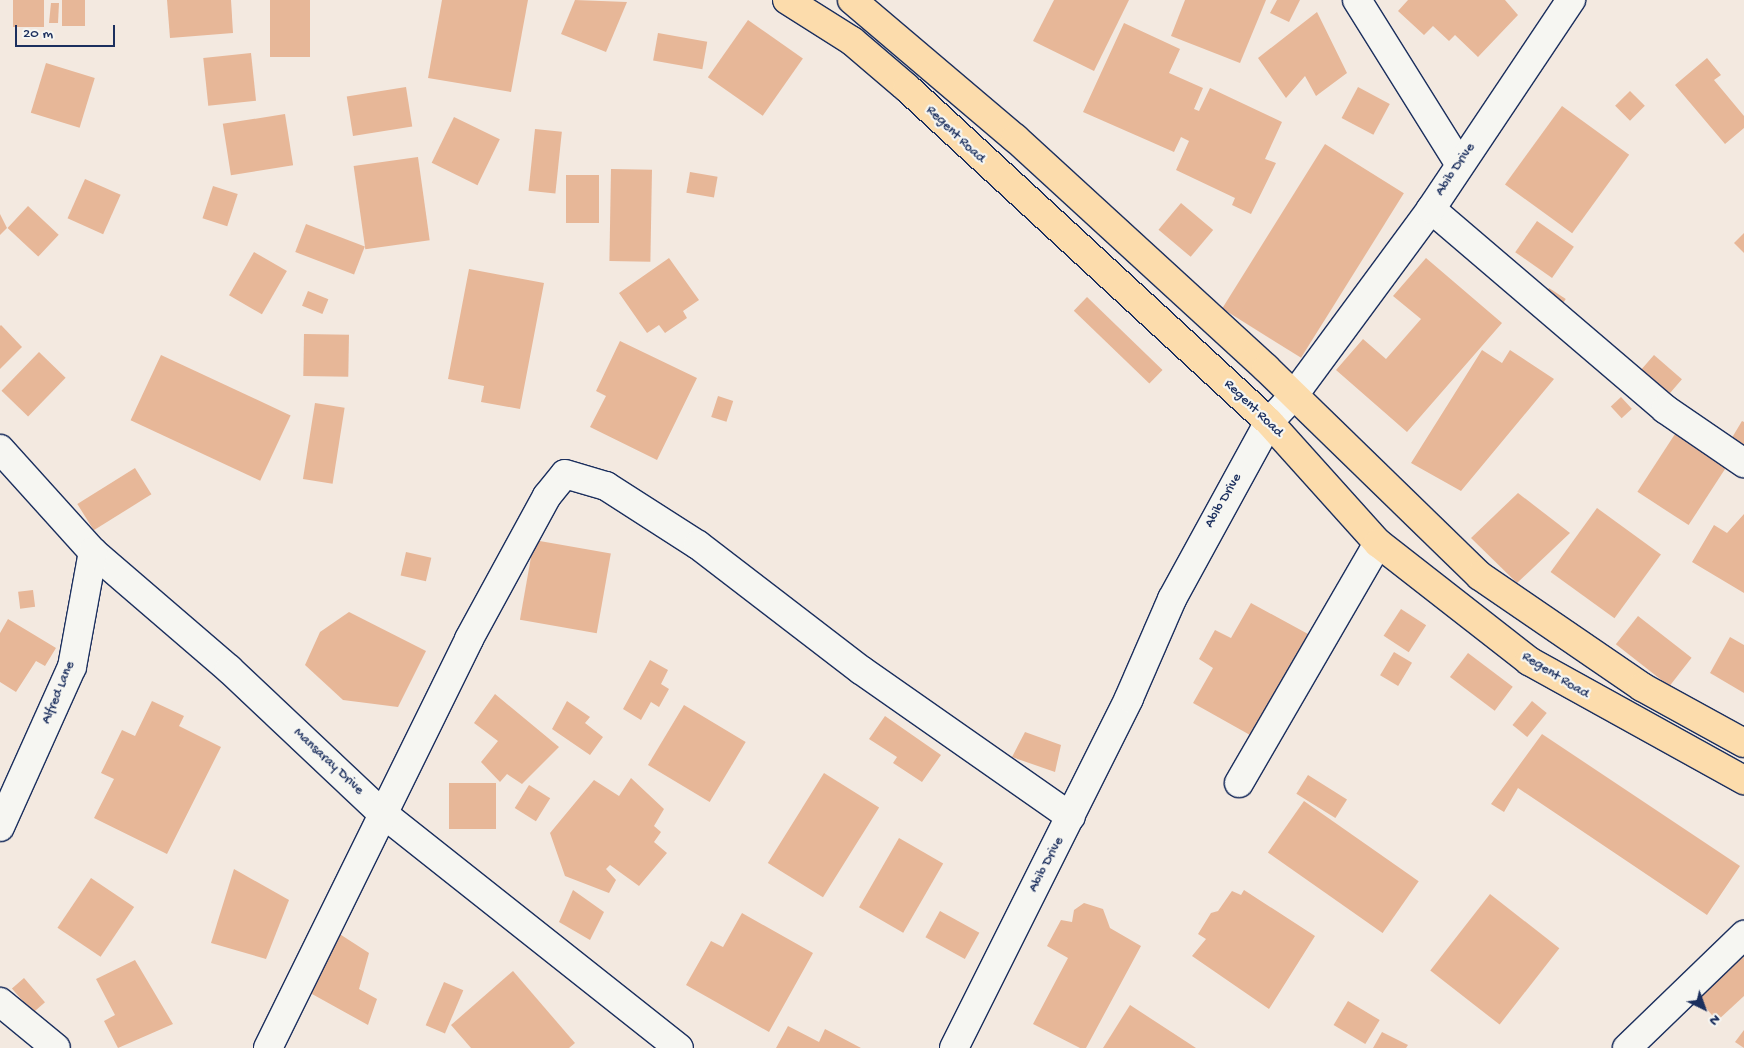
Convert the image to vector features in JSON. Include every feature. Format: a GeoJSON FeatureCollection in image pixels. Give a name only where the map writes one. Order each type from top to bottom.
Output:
{"type":"FeatureCollection","features":[{"type":"Feature","properties":{"kind":"main road","name":"Regent Road"},"geometry":{"type":"LineString","coordinates":[[787,0],[852,42],[906,88],[1269,422],[1378,543],[1529,661],[1744,780]]}},
{"type":"Feature","properties":{"kind":"main road"},"geometry":{"type":"LineString","coordinates":[[852,0],[1015,138],[1294,396],[1480,576],[1642,687],[1744,743]]}},
{"type":"Feature","properties":{"kind":"street"},"geometry":{"type":"LineString","coordinates":[[1356,0],[1459,163]]}},
{"type":"Feature","properties":{"kind":"street","name":"Abib Drive"},"geometry":{"type":"LineString","coordinates":[[954,1048],[1071,817],[1184,574],[1269,422],[1294,396],[1431,209],[1459,163],[1571,0]]}},
{"type":"Feature","properties":{"kind":"street"},"geometry":{"type":"LineString","coordinates":[[1431,209],[1665,409],[1744,463]]}},
{"type":"Feature","properties":{"kind":"street","name":"Mansaray Drive"},"geometry":{"type":"LineString","coordinates":[[0,449],[93,552],[229,669],[381,812],[679,1048]]}},
{"type":"Feature","properties":{"kind":"street"},"geometry":{"type":"LineString","coordinates":[[268,1048],[381,812],[547,496],[558,479],[572,472],[606,486],[698,545],[861,670],[1071,817]]}},
{"type":"Feature","properties":{"kind":"street"},"geometry":{"type":"LineString","coordinates":[[1239,783],[1378,543]]}},
{"type":"Feature","properties":{"kind":"street","name":"Alfred Lane"},"geometry":{"type":"LineString","coordinates":[[0,827],[72,667],[93,552]]}},
{"type":"Feature","properties":{"kind":"street"},"geometry":{"type":"LineString","coordinates":[[1627,1048],[1744,935]]}},
{"type":"Feature","properties":{"kind":"street"},"geometry":{"type":"LineString","coordinates":[[0,1002],[56,1048]]}},
{"type":"Feature","properties":{"kind":"building"},"geometry":{"type":"Polygon","coordinates":[[[13,0],[44,0],[44,27],[13,27],[13,0]]]}},
{"type":"Feature","properties":{"kind":"building"},"geometry":{"type":"Polygon","coordinates":[[[62,0],[85,0],[85,26],[62,26],[62,0]]]}},
{"type":"Feature","properties":{"kind":"building"},"geometry":{"type":"Polygon","coordinates":[[[167,0],[231,0],[233,33],[170,38],[167,0]]]}},
{"type":"Feature","properties":{"kind":"building"},"geometry":{"type":"Polygon","coordinates":[[[270,0],[310,0],[310,57],[270,57],[270,0]]]}},
{"type":"Feature","properties":{"kind":"building"},"geometry":{"type":"Polygon","coordinates":[[[442,0],[528,0],[511,92],[428,78],[442,0]]]}},
{"type":"Feature","properties":{"kind":"building"},"geometry":{"type":"Polygon","coordinates":[[[575,0],[627,2],[606,52],[561,34],[575,0]]]}},
{"type":"Feature","properties":{"kind":"building"},"geometry":{"type":"Polygon","coordinates":[[[1054,0],[1129,0],[1094,71],[1033,41],[1054,0]]]}},
{"type":"Feature","properties":{"kind":"building"},"geometry":{"type":"Polygon","coordinates":[[[1185,0],[1266,0],[1240,63],[1171,36],[1185,0]]]}},
{"type":"Feature","properties":{"kind":"building"},"geometry":{"type":"Polygon","coordinates":[[[1277,0],[1300,0],[1289,22],[1270,13],[1277,0]]]}},
{"type":"Feature","properties":{"kind":"building"},"geometry":{"type":"Polygon","coordinates":[[[1408,0],[1505,0],[1518,15],[1478,57],[1455,35],[1449,41],[1433,26],[1424,35],[1398,11],[1408,0]]]}},
{"type":"Feature","properties":{"kind":"building"},"geometry":{"type":"Polygon","coordinates":[[[51,3],[59,3],[58,23],[49,23],[51,3]]]}},
{"type":"Feature","properties":{"kind":"building"},"geometry":{"type":"Polygon","coordinates":[[[1317,12],[1347,73],[1316,96],[1305,76],[1286,98],[1258,58],[1317,12]]]}},
{"type":"Feature","properties":{"kind":"building"},"geometry":{"type":"Polygon","coordinates":[[[748,20],[803,58],[763,116],[708,77],[748,20]]]}},
{"type":"Feature","properties":{"kind":"building"},"geometry":{"type":"Polygon","coordinates":[[[1124,23],[1180,49],[1169,73],[1203,88],[1194,109],[1199,111],[1210,88],[1282,122],[1265,159],[1276,163],[1251,214],[1232,205],[1235,198],[1176,170],[1189,141],[1181,137],[1174,152],[1083,112],[1124,23]]]}},
{"type":"Feature","properties":{"kind":"building"},"geometry":{"type":"Polygon","coordinates":[[[658,33],[707,42],[702,69],[653,61],[658,33]]]}},
{"type":"Feature","properties":{"kind":"building"},"geometry":{"type":"Polygon","coordinates":[[[251,53],[256,101],[208,106],[203,58],[251,53]]]}},
{"type":"Feature","properties":{"kind":"building"},"geometry":{"type":"Polygon","coordinates":[[[1707,58],[1721,75],[1714,80],[1744,116],[1744,128],[1725,144],[1675,85],[1707,58]]]}},
{"type":"Feature","properties":{"kind":"building"},"geometry":{"type":"Polygon","coordinates":[[[46,63],[95,78],[80,128],[31,113],[46,63]]]}},
{"type":"Feature","properties":{"kind":"building"},"geometry":{"type":"Polygon","coordinates":[[[406,87],[412,127],[353,136],[347,96],[406,87]]]}},
{"type":"Feature","properties":{"kind":"building"},"geometry":{"type":"Polygon","coordinates":[[[1358,87],[1390,104],[1373,135],[1342,118],[1358,87]]]}},
{"type":"Feature","properties":{"kind":"building"},"geometry":{"type":"Polygon","coordinates":[[[1630,91],[1645,106],[1630,121],[1615,106],[1630,91]]]}},
{"type":"Feature","properties":{"kind":"building"},"geometry":{"type":"Polygon","coordinates":[[[1562,106],[1629,155],[1572,233],[1505,184],[1562,106]]]}},
{"type":"Feature","properties":{"kind":"building"},"geometry":{"type":"Polygon","coordinates":[[[285,114],[293,165],[231,175],[223,124],[285,114]]]}},
{"type":"Feature","properties":{"kind":"building"},"geometry":{"type":"Polygon","coordinates":[[[454,117],[500,139],[477,185],[432,163],[454,117]]]}},
{"type":"Feature","properties":{"kind":"building"},"geometry":{"type":"Polygon","coordinates":[[[535,129],[562,132],[555,193],[529,191],[535,129]]]}},
{"type":"Feature","properties":{"kind":"building"},"geometry":{"type":"Polygon","coordinates":[[[1325,144],[1404,193],[1301,358],[1222,309],[1325,144]]]}},
{"type":"Feature","properties":{"kind":"building"},"geometry":{"type":"Polygon","coordinates":[[[418,157],[430,240],[365,249],[354,166],[418,157]]]}},
{"type":"Feature","properties":{"kind":"building"},"geometry":{"type":"Polygon","coordinates":[[[611,169],[652,170],[650,262],[609,261],[611,169]]]}},
{"type":"Feature","properties":{"kind":"building"},"geometry":{"type":"Polygon","coordinates":[[[690,172],[718,177],[714,198],[686,193],[690,172]]]}},
{"type":"Feature","properties":{"kind":"building"},"geometry":{"type":"Polygon","coordinates":[[[566,175],[599,175],[599,223],[566,223],[566,175]]]}},
{"type":"Feature","properties":{"kind":"building"},"geometry":{"type":"Polygon","coordinates":[[[85,179],[121,195],[103,234],[68,218],[85,179]]]}},
{"type":"Feature","properties":{"kind":"building"},"geometry":{"type":"Polygon","coordinates":[[[213,186],[238,194],[227,226],[202,218],[213,186]]]}},
{"type":"Feature","properties":{"kind":"building"},"geometry":{"type":"Polygon","coordinates":[[[1181,203],[1213,230],[1191,257],[1159,230],[1181,203]]]}},
{"type":"Feature","properties":{"kind":"building"},"geometry":{"type":"Polygon","coordinates":[[[28,206],[59,235],[38,257],[8,228],[28,206]]]}},
{"type":"Feature","properties":{"kind":"building"},"geometry":{"type":"Polygon","coordinates":[[[0,214],[7,228],[0,235],[0,214]]]}},
{"type":"Feature","properties":{"kind":"building"},"geometry":{"type":"Polygon","coordinates":[[[1537,221],[1574,247],[1552,278],[1515,252],[1537,221]]]}},
{"type":"Feature","properties":{"kind":"building"},"geometry":{"type":"Polygon","coordinates":[[[306,224],[365,247],[354,275],[295,252],[306,224]]]}},
{"type":"Feature","properties":{"kind":"building"},"geometry":{"type":"Polygon","coordinates":[[[1744,233],[1744,253],[1734,243],[1744,233]]]}},
{"type":"Feature","properties":{"kind":"building"},"geometry":{"type":"Polygon","coordinates":[[[254,252],[287,271],[262,314],[229,295],[254,252]]]}},
{"type":"Feature","properties":{"kind":"building"},"geometry":{"type":"Polygon","coordinates":[[[669,258],[699,300],[683,311],[687,318],[665,333],[659,325],[647,333],[619,293],[669,258]]]}},
{"type":"Feature","properties":{"kind":"building"},"geometry":{"type":"Polygon","coordinates":[[[1426,258],[1502,323],[1407,432],[1336,370],[1363,339],[1386,359],[1421,319],[1393,296],[1426,258]]]}},
{"type":"Feature","properties":{"kind":"building"},"geometry":{"type":"Polygon","coordinates":[[[469,269],[544,283],[520,409],[481,402],[484,386],[448,379],[469,269]]]}},
{"type":"Feature","properties":{"kind":"building"},"geometry":{"type":"Polygon","coordinates":[[[1549,288],[1566,299],[1560,308],[1543,297],[1549,288]]]}},
{"type":"Feature","properties":{"kind":"building"},"geometry":{"type":"Polygon","coordinates":[[[308,291],[328,299],[322,314],[302,306],[308,291]]]}},
{"type":"Feature","properties":{"kind":"building"},"geometry":{"type":"Polygon","coordinates":[[[1087,297],[1163,370],[1149,384],[1074,311],[1087,297]]]}},
{"type":"Feature","properties":{"kind":"building"},"geometry":{"type":"Polygon","coordinates":[[[0,326],[22,347],[0,369],[0,326]]]}},
{"type":"Feature","properties":{"kind":"building"},"geometry":{"type":"Polygon","coordinates":[[[304,334],[349,335],[348,377],[303,376],[304,334]]]}},
{"type":"Feature","properties":{"kind":"building"},"geometry":{"type":"Polygon","coordinates":[[[620,341],[697,378],[657,460],[590,427],[606,396],[596,391],[620,341]]]}},
{"type":"Feature","properties":{"kind":"building"},"geometry":{"type":"Polygon","coordinates":[[[1482,350],[1502,363],[1510,350],[1554,379],[1461,491],[1411,463],[1482,350]]]}},
{"type":"Feature","properties":{"kind":"building"},"geometry":{"type":"Polygon","coordinates":[[[39,352],[66,378],[28,417],[1,391],[39,352]]]}},
{"type":"Feature","properties":{"kind":"building"},"geometry":{"type":"Polygon","coordinates":[[[161,355],[291,415],[260,481],[131,420],[161,355]]]}},
{"type":"Feature","properties":{"kind":"building"},"geometry":{"type":"Polygon","coordinates":[[[1654,355],[1682,379],[1667,397],[1639,372],[1654,355]]]}},
{"type":"Feature","properties":{"kind":"building"},"geometry":{"type":"Polygon","coordinates":[[[718,396],[733,401],[726,422],[711,417],[718,396]]]}},
{"type":"Feature","properties":{"kind":"building"},"geometry":{"type":"Polygon","coordinates":[[[1621,397],[1632,409],[1622,418],[1611,407],[1621,397]]]}},
{"type":"Feature","properties":{"kind":"building"},"geometry":{"type":"Polygon","coordinates":[[[315,403],[345,408],[333,484],[303,479],[315,403]]]}},
{"type":"Feature","properties":{"kind":"building"},"geometry":{"type":"Polygon","coordinates":[[[1742,421],[1744,422],[1744,450],[1730,441],[1742,421]]]}},
{"type":"Feature","properties":{"kind":"building"},"geometry":{"type":"Polygon","coordinates":[[[1675,434],[1726,467],[1689,525],[1637,492],[1675,434]]]}},
{"type":"Feature","properties":{"kind":"building"},"geometry":{"type":"Polygon","coordinates":[[[135,468],[151,494],[94,530],[77,504],[135,468]]]}},
{"type":"Feature","properties":{"kind":"building"},"geometry":{"type":"Polygon","coordinates":[[[1518,493],[1570,533],[1517,583],[1471,538],[1518,493]]]}},
{"type":"Feature","properties":{"kind":"building"},"geometry":{"type":"Polygon","coordinates":[[[1597,508],[1661,554],[1614,618],[1551,572],[1597,508]]]}},
{"type":"Feature","properties":{"kind":"building"},"geometry":{"type":"Polygon","coordinates":[[[1744,514],[1744,593],[1692,562],[1714,525],[1727,533],[1744,514]]]}},
{"type":"Feature","properties":{"kind":"building"},"geometry":{"type":"Polygon","coordinates":[[[534,540],[611,554],[597,633],[520,620],[534,540]]]}},
{"type":"Feature","properties":{"kind":"building"},"geometry":{"type":"Polygon","coordinates":[[[406,552],[431,558],[426,581],[401,575],[406,552]]]}},
{"type":"Feature","properties":{"kind":"building"},"geometry":{"type":"Polygon","coordinates":[[[33,590],[35,607],[20,609],[18,592],[33,590]]]}},
{"type":"Feature","properties":{"kind":"building"},"geometry":{"type":"Polygon","coordinates":[[[1251,603],[1308,634],[1250,735],[1193,703],[1213,668],[1199,659],[1215,630],[1231,638],[1251,603]]]}},
{"type":"Feature","properties":{"kind":"building"},"geometry":{"type":"Polygon","coordinates":[[[1401,609],[1426,625],[1409,652],[1384,636],[1401,609]]]}},
{"type":"Feature","properties":{"kind":"building"},"geometry":{"type":"Polygon","coordinates":[[[349,612],[426,651],[398,707],[343,700],[305,665],[320,632],[349,612]]]}},
{"type":"Feature","properties":{"kind":"building"},"geometry":{"type":"Polygon","coordinates":[[[1638,616],[1692,658],[1669,686],[1616,644],[1638,616]]]}},
{"type":"Feature","properties":{"kind":"building"},"geometry":{"type":"Polygon","coordinates":[[[8,619],[56,648],[45,666],[36,661],[16,692],[0,682],[0,633],[8,619]]]}},
{"type":"Feature","properties":{"kind":"building"},"geometry":{"type":"Polygon","coordinates":[[[1730,637],[1744,645],[1744,693],[1710,673],[1730,637]]]}},
{"type":"Feature","properties":{"kind":"building"},"geometry":{"type":"Polygon","coordinates":[[[1394,652],[1412,663],[1398,686],[1380,675],[1394,652]]]}},
{"type":"Feature","properties":{"kind":"building"},"geometry":{"type":"Polygon","coordinates":[[[1468,653],[1513,687],[1495,711],[1450,677],[1468,653]]]}},
{"type":"Feature","properties":{"kind":"building"},"geometry":{"type":"Polygon","coordinates":[[[650,660],[668,670],[661,684],[669,689],[659,707],[651,702],[641,720],[623,709],[650,660]]]}},
{"type":"Feature","properties":{"kind":"building"},"geometry":{"type":"Polygon","coordinates":[[[495,694],[559,747],[522,784],[507,774],[500,782],[481,762],[498,741],[474,723],[495,694]]]}},
{"type":"Feature","properties":{"kind":"building"},"geometry":{"type":"Polygon","coordinates":[[[152,701],[184,716],[179,726],[221,747],[167,854],[94,818],[114,779],[101,773],[122,730],[135,736],[152,701]]]}},
{"type":"Feature","properties":{"kind":"building"},"geometry":{"type":"Polygon","coordinates":[[[567,701],[590,717],[585,723],[603,737],[590,755],[552,729],[567,701]]]}},
{"type":"Feature","properties":{"kind":"building"},"geometry":{"type":"Polygon","coordinates":[[[1532,701],[1547,713],[1527,737],[1512,725],[1532,701]]]}},
{"type":"Feature","properties":{"kind":"building"},"geometry":{"type":"Polygon","coordinates":[[[684,705],[746,742],[710,802],[648,765],[684,705]]]}},
{"type":"Feature","properties":{"kind":"building"},"geometry":{"type":"Polygon","coordinates":[[[885,716],[941,755],[922,782],[893,763],[897,757],[869,739],[885,716]]]}},
{"type":"Feature","properties":{"kind":"building"},"geometry":{"type":"Polygon","coordinates":[[[1025,732],[1061,745],[1055,772],[1012,757],[1025,732]]]}},
{"type":"Feature","properties":{"kind":"building"},"geometry":{"type":"Polygon","coordinates":[[[1542,734],[1740,866],[1707,915],[1518,788],[1504,812],[1491,804],[1542,734]]]}},
{"type":"Feature","properties":{"kind":"building"},"geometry":{"type":"Polygon","coordinates":[[[824,773],[879,807],[823,897],[768,863],[824,773]]]}},
{"type":"Feature","properties":{"kind":"building"},"geometry":{"type":"Polygon","coordinates":[[[1308,775],[1347,799],[1335,818],[1296,794],[1308,775]]]}},
{"type":"Feature","properties":{"kind":"building"},"geometry":{"type":"Polygon","coordinates":[[[631,778],[664,809],[654,826],[661,832],[654,842],[667,853],[639,886],[610,865],[606,869],[616,880],[609,893],[565,876],[550,833],[594,780],[619,796],[631,778]]]}},
{"type":"Feature","properties":{"kind":"building"},"geometry":{"type":"Polygon","coordinates":[[[449,783],[496,783],[496,829],[449,829],[449,783]]]}},
{"type":"Feature","properties":{"kind":"building"},"geometry":{"type":"Polygon","coordinates":[[[529,785],[550,798],[536,821],[515,808],[529,785]]]}},
{"type":"Feature","properties":{"kind":"building"},"geometry":{"type":"Polygon","coordinates":[[[1304,801],[1419,881],[1383,933],[1268,853],[1304,801]]]}},
{"type":"Feature","properties":{"kind":"building"},"geometry":{"type":"Polygon","coordinates":[[[899,838],[943,864],[903,933],[859,907],[899,838]]]}},
{"type":"Feature","properties":{"kind":"building"},"geometry":{"type":"Polygon","coordinates":[[[234,869],[289,900],[266,959],[211,943],[234,869]]]}},
{"type":"Feature","properties":{"kind":"building"},"geometry":{"type":"Polygon","coordinates":[[[91,878],[134,907],[101,957],[57,928],[91,878]]]}},
{"type":"Feature","properties":{"kind":"building"},"geometry":{"type":"Polygon","coordinates":[[[573,890],[604,912],[590,940],[559,922],[573,890]]]}},
{"type":"Feature","properties":{"kind":"building"},"geometry":{"type":"Polygon","coordinates":[[[1244,890],[1315,936],[1269,1009],[1192,956],[1206,939],[1198,934],[1211,913],[1218,911],[1232,891],[1241,895],[1244,890]]]}},
{"type":"Feature","properties":{"kind":"building"},"geometry":{"type":"Polygon","coordinates":[[[1490,894],[1559,948],[1500,1025],[1430,970],[1490,894]]]}},
{"type":"Feature","properties":{"kind":"building"},"geometry":{"type":"Polygon","coordinates":[[[1084,903],[1103,909],[1110,928],[1141,946],[1086,1048],[1080,1048],[1033,1024],[1068,958],[1047,946],[1061,920],[1072,922],[1074,910],[1084,903]]]}},
{"type":"Feature","properties":{"kind":"building"},"geometry":{"type":"Polygon","coordinates":[[[940,911],[979,933],[965,959],[925,937],[940,911]]]}},
{"type":"Feature","properties":{"kind":"building"},"geometry":{"type":"Polygon","coordinates":[[[742,913],[813,953],[769,1032],[686,985],[711,941],[723,947],[742,913]]]}},
{"type":"Feature","properties":{"kind":"building"},"geometry":{"type":"Polygon","coordinates":[[[335,931],[369,953],[359,989],[377,999],[368,1025],[303,989],[335,931]]]}},
{"type":"Feature","properties":{"kind":"building"},"geometry":{"type":"Polygon","coordinates":[[[1744,949],[1744,996],[1717,1021],[1694,994],[1744,949]]]}},
{"type":"Feature","properties":{"kind":"building"},"geometry":{"type":"Polygon","coordinates":[[[135,960],[173,1024],[118,1048],[104,1021],[115,1015],[96,979],[135,960]]]}},
{"type":"Feature","properties":{"kind":"building"},"geometry":{"type":"Polygon","coordinates":[[[513,971],[575,1043],[569,1048],[471,1048],[451,1025],[513,971]]]}},
{"type":"Feature","properties":{"kind":"building"},"geometry":{"type":"Polygon","coordinates":[[[24,978],[45,1002],[33,1013],[12,988],[24,978]]]}},
{"type":"Feature","properties":{"kind":"building"},"geometry":{"type":"Polygon","coordinates":[[[444,982],[463,990],[445,1033],[426,1025],[444,982]]]}},
{"type":"Feature","properties":{"kind":"building"},"geometry":{"type":"Polygon","coordinates":[[[1348,1001],[1380,1020],[1365,1044],[1334,1025],[1348,1001]]]}},
{"type":"Feature","properties":{"kind":"building"},"geometry":{"type":"Polygon","coordinates":[[[1130,1005],[1196,1048],[1103,1048],[1130,1005]]]}},
{"type":"Feature","properties":{"kind":"building"},"geometry":{"type":"Polygon","coordinates":[[[788,1026],[819,1042],[825,1029],[861,1048],[776,1048],[788,1026]]]}},
{"type":"Feature","properties":{"kind":"building"},"geometry":{"type":"Polygon","coordinates":[[[1744,1030],[1744,1048],[1735,1042],[1744,1030]]]}},
{"type":"Feature","properties":{"kind":"building"},"geometry":{"type":"Polygon","coordinates":[[[1382,1032],[1408,1045],[1406,1048],[1373,1048],[1382,1032]]]}}]}
